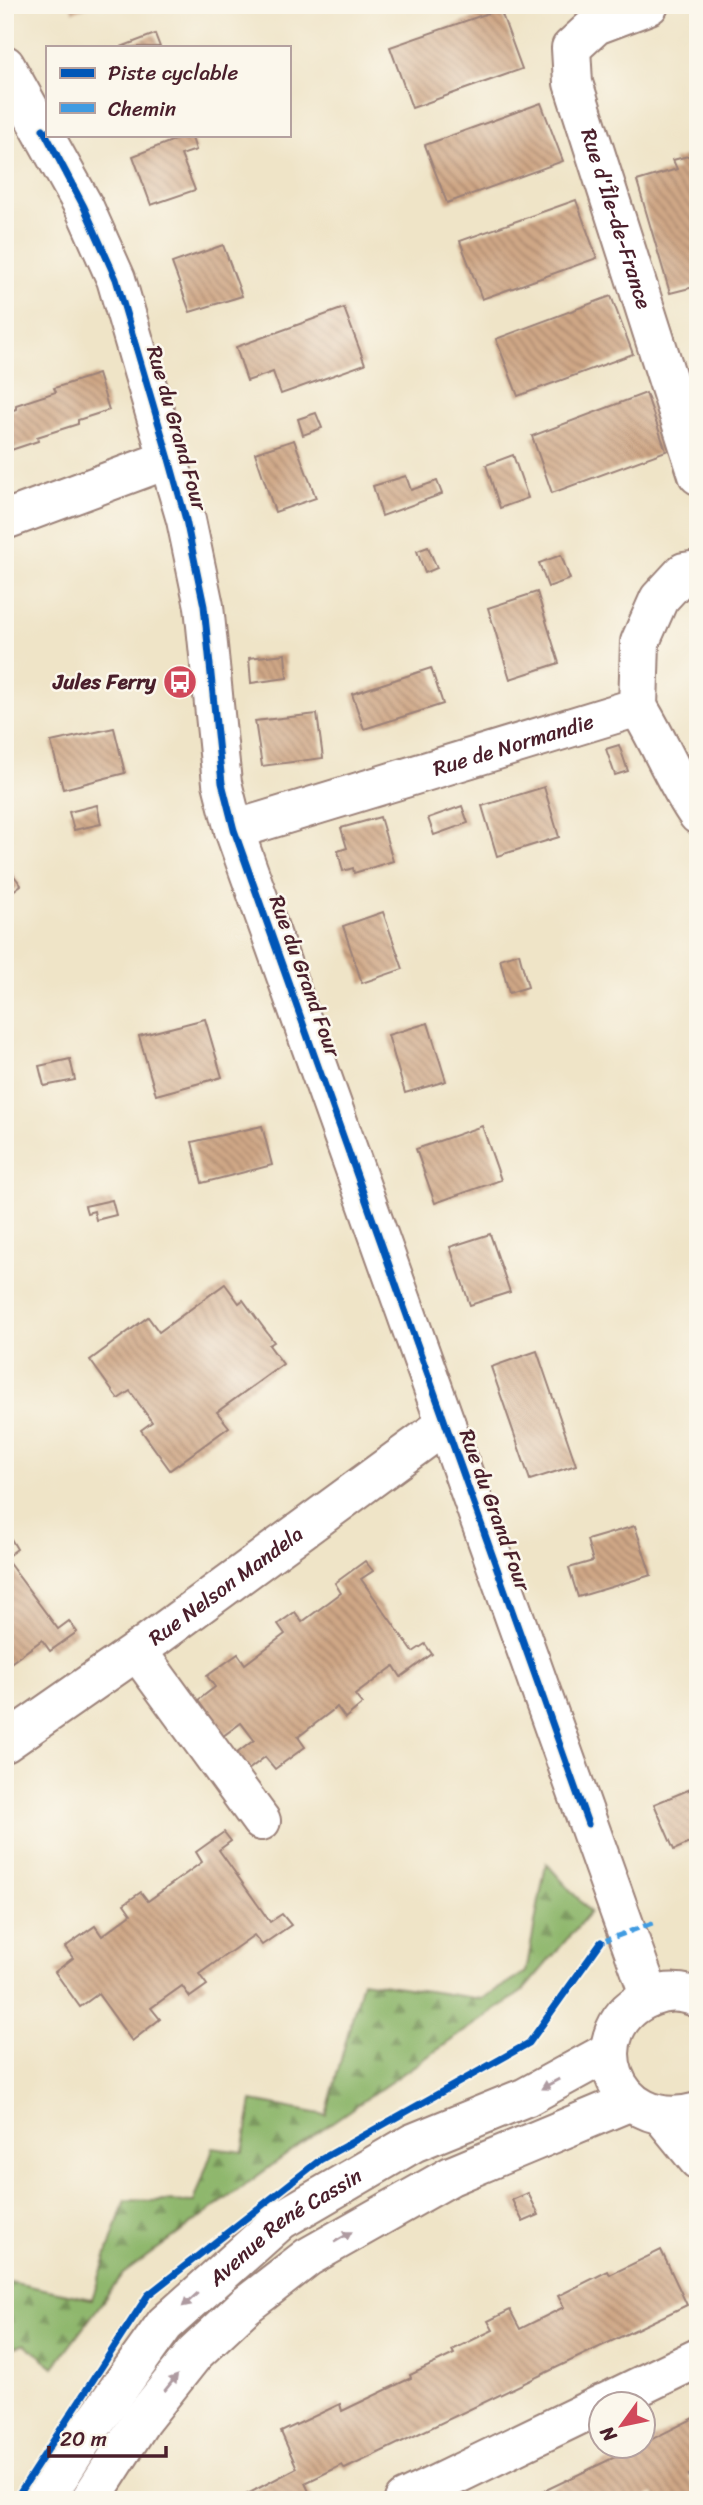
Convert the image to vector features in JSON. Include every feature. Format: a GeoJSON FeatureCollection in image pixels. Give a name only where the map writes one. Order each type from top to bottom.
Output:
{"type":"FeatureCollection","features":[{"type":"Feature","properties":{"kind":"street","name":"Rue d'Île-de-France"},"geometry":{"type":"LineString","coordinates":[[649,5],[596,25],[571,48],[573,83],[698,475]]}},
{"type":"Feature","properties":{"kind":"street","name":"Rue du Grand Four"},"geometry":{"type":"LineString","coordinates":[[5,65],[79,196],[116,279],[186,520],[204,607],[222,783],[234,830],[650,1997]]}},
{"type":"Feature","properties":{"kind":"street"},"geometry":{"type":"LineString","coordinates":[[5,520],[169,459]]}},
{"type":"Feature","properties":{"kind":"street"},"geometry":{"type":"LineString","coordinates":[[698,570],[684,572],[659,599],[640,642],[638,706],[657,738],[681,791],[698,815]]}},
{"type":"Feature","properties":{"kind":"street","name":"Rue de Normandie"},"geometry":{"type":"LineString","coordinates":[[234,830],[638,706]]}},
{"type":"Feature","properties":{"kind":"street","name":"Rue Nelson Mandela"},"geometry":{"type":"LineString","coordinates":[[5,1743],[137,1651],[446,1424]]}},
{"type":"Feature","properties":{"kind":"street"},"geometry":{"type":"LineString","coordinates":[[137,1651],[261,1821]]}},
{"type":"Feature","properties":{"kind":"street"},"geometry":{"type":"LineString","coordinates":[[698,1998],[674,1992],[637,2003],[623,2016],[614,2033],[610,2052],[612,2070],[619,2087],[664,2110],[698,2160]]}},
{"type":"Feature","properties":{"kind":"street","name":"Avenue René Cassin"},"geometry":{"type":"LineString","coordinates":[[44,2500],[89,2430],[165,2324],[281,2221],[413,2143],[526,2098],[610,2052]]}},
{"type":"Feature","properties":{"kind":"street","name":"Avenue René Cassin"},"geometry":{"type":"LineString","coordinates":[[90,2500],[141,2421],[195,2353],[246,2306],[308,2257],[451,2176],[664,2110]]}},
{"type":"Feature","properties":{"kind":"street"},"geometry":{"type":"LineString","coordinates":[[631,2390],[698,2358]]}},
{"type":"Feature","properties":{"kind":"street"},"geometry":{"type":"LineString","coordinates":[[404,2500],[588,2411]]}},
{"type":"Feature","properties":{"kind":"green space"},"geometry":{"type":"Polygon","coordinates":[[[546,1863],[590,1912],[523,1991],[315,2134],[123,2274],[54,2367],[25,2344],[5,2350],[5,2281],[92,2299],[125,2200],[194,2202],[213,2148],[243,2152],[252,2101],[326,2115],[362,1981],[481,1999],[526,1972],[546,1863]]]}},
{"type":"Feature","properties":{"kind":"building"},"geometry":{"type":"Polygon","coordinates":[[[70,5],[90,5],[90,6],[73,12],[70,5]]]}},
{"type":"Feature","properties":{"kind":"building"},"geometry":{"type":"Polygon","coordinates":[[[500,9],[522,69],[412,108],[390,47],[500,9]]]}},
{"type":"Feature","properties":{"kind":"building"},"geometry":{"type":"Polygon","coordinates":[[[155,34],[160,46],[124,46],[155,34]]]}},
{"type":"Feature","properties":{"kind":"building"},"geometry":{"type":"Polygon","coordinates":[[[541,103],[563,161],[447,203],[425,145],[541,103]]]}},
{"type":"Feature","properties":{"kind":"building"},"geometry":{"type":"Polygon","coordinates":[[[184,136],[191,136],[196,150],[181,155],[195,190],[151,205],[133,156],[184,136]]]}},
{"type":"Feature","properties":{"kind":"building"},"geometry":{"type":"Polygon","coordinates":[[[692,155],[695,163],[698,162],[698,286],[670,293],[637,181],[677,169],[673,160],[692,155]]]}},
{"type":"Feature","properties":{"kind":"building"},"geometry":{"type":"Polygon","coordinates":[[[576,200],[597,258],[482,299],[460,241],[576,200]]]}},
{"type":"Feature","properties":{"kind":"building"},"geometry":{"type":"Polygon","coordinates":[[[223,245],[242,296],[190,312],[172,263],[223,245]]]}},
{"type":"Feature","properties":{"kind":"building"},"geometry":{"type":"Polygon","coordinates":[[[611,296],[633,354],[518,396],[496,339],[611,296]]]}},
{"type":"Feature","properties":{"kind":"building"},"geometry":{"type":"Polygon","coordinates":[[[344,308],[365,364],[281,394],[273,372],[247,381],[236,347],[344,308]]]}},
{"type":"Feature","properties":{"kind":"building"},"geometry":{"type":"Polygon","coordinates":[[[98,374],[109,410],[78,420],[78,424],[37,437],[38,441],[5,452],[5,413],[16,409],[16,405],[56,392],[54,388],[98,374]]]}},
{"type":"Feature","properties":{"kind":"building"},"geometry":{"type":"Polygon","coordinates":[[[646,393],[666,451],[552,493],[532,436],[646,393]]]}},
{"type":"Feature","properties":{"kind":"building"},"geometry":{"type":"Polygon","coordinates":[[[316,413],[322,428],[303,435],[298,419],[316,413]]]}},
{"type":"Feature","properties":{"kind":"building"},"geometry":{"type":"Polygon","coordinates":[[[294,440],[316,498],[275,512],[255,453],[294,440]]]}},
{"type":"Feature","properties":{"kind":"building"},"geometry":{"type":"Polygon","coordinates":[[[513,455],[528,498],[500,508],[486,465],[513,455]]]}},
{"type":"Feature","properties":{"kind":"building"},"geometry":{"type":"Polygon","coordinates":[[[406,476],[411,490],[437,481],[442,494],[382,516],[373,486],[406,476]]]}},
{"type":"Feature","properties":{"kind":"building"},"geometry":{"type":"Polygon","coordinates":[[[428,547],[437,568],[425,573],[417,551],[428,547]]]}},
{"type":"Feature","properties":{"kind":"building"},"geometry":{"type":"Polygon","coordinates":[[[561,555],[570,579],[548,587],[539,563],[561,555]]]}},
{"type":"Feature","properties":{"kind":"building"},"geometry":{"type":"Polygon","coordinates":[[[537,592],[559,663],[510,679],[488,608],[537,592]]]}},
{"type":"Feature","properties":{"kind":"building"},"geometry":{"type":"Polygon","coordinates":[[[285,654],[287,678],[251,683],[249,658],[285,654]]]}},
{"type":"Feature","properties":{"kind":"building"},"geometry":{"type":"Polygon","coordinates":[[[431,668],[443,704],[364,729],[352,694],[431,668]]]}},
{"type":"Feature","properties":{"kind":"building"},"geometry":{"type":"Polygon","coordinates":[[[317,714],[323,758],[262,766],[255,721],[317,714]]]}},
{"type":"Feature","properties":{"kind":"building"},"geometry":{"type":"Polygon","coordinates":[[[114,728],[125,773],[63,789],[51,742],[114,728]]]}},
{"type":"Feature","properties":{"kind":"building"},"geometry":{"type":"Polygon","coordinates":[[[619,745],[628,771],[615,775],[606,749],[619,745]]]}},
{"type":"Feature","properties":{"kind":"building"},"geometry":{"type":"Polygon","coordinates":[[[544,787],[559,837],[497,856],[482,806],[544,787]]]}},
{"type":"Feature","properties":{"kind":"building"},"geometry":{"type":"Polygon","coordinates":[[[97,805],[101,824],[74,830],[69,812],[97,805]]]}},
{"type":"Feature","properties":{"kind":"building"},"geometry":{"type":"Polygon","coordinates":[[[462,806],[468,823],[434,835],[428,818],[462,806]]]}},
{"type":"Feature","properties":{"kind":"building"},"geometry":{"type":"Polygon","coordinates":[[[380,817],[393,861],[354,873],[353,868],[343,871],[338,851],[347,848],[341,828],[380,817]]]}},
{"type":"Feature","properties":{"kind":"building"},"geometry":{"type":"Polygon","coordinates":[[[5,864],[21,885],[5,897],[5,864]]]}},
{"type":"Feature","properties":{"kind":"building"},"geometry":{"type":"Polygon","coordinates":[[[383,912],[403,969],[362,983],[343,926],[383,912]]]}},
{"type":"Feature","properties":{"kind":"building"},"geometry":{"type":"Polygon","coordinates":[[[519,953],[528,987],[509,993],[500,959],[519,953]]]}},
{"type":"Feature","properties":{"kind":"building"},"geometry":{"type":"Polygon","coordinates":[[[205,1019],[222,1077],[156,1095],[139,1036],[205,1019]]]}},
{"type":"Feature","properties":{"kind":"building"},"geometry":{"type":"Polygon","coordinates":[[[428,1023],[446,1081],[405,1093],[388,1035],[428,1023]]]}},
{"type":"Feature","properties":{"kind":"building"},"geometry":{"type":"Polygon","coordinates":[[[70,1059],[75,1080],[44,1086],[39,1066],[70,1059]]]}},
{"type":"Feature","properties":{"kind":"building"},"geometry":{"type":"Polygon","coordinates":[[[262,1126],[272,1165],[202,1183],[192,1142],[262,1126]]]}},
{"type":"Feature","properties":{"kind":"building"},"geometry":{"type":"Polygon","coordinates":[[[482,1126],[501,1180],[435,1203],[416,1149],[482,1126]]]}},
{"type":"Feature","properties":{"kind":"building"},"geometry":{"type":"Polygon","coordinates":[[[112,1200],[116,1215],[96,1220],[94,1211],[87,1213],[85,1206],[112,1200]]]}},
{"type":"Feature","properties":{"kind":"building"},"geometry":{"type":"Polygon","coordinates":[[[490,1234],[510,1292],[470,1305],[450,1247],[490,1234]]]}},
{"type":"Feature","properties":{"kind":"building"},"geometry":{"type":"Polygon","coordinates":[[[225,1284],[239,1303],[243,1300],[274,1342],[269,1345],[283,1364],[217,1412],[229,1427],[170,1470],[141,1430],[152,1422],[130,1391],[118,1399],[90,1360],[148,1317],[159,1332],[225,1284]]]}},
{"type":"Feature","properties":{"kind":"building"},"geometry":{"type":"Polygon","coordinates":[[[537,1351],[576,1465],[530,1480],[491,1367],[537,1351]]]}},
{"type":"Feature","properties":{"kind":"building"},"geometry":{"type":"Polygon","coordinates":[[[635,1526],[651,1575],[578,1597],[569,1568],[593,1561],[587,1540],[635,1526]]]}},
{"type":"Feature","properties":{"kind":"building"},"geometry":{"type":"Polygon","coordinates":[[[11,1539],[17,1549],[5,1558],[5,1543],[11,1539]]]}},
{"type":"Feature","properties":{"kind":"building"},"geometry":{"type":"Polygon","coordinates":[[[5,1558],[58,1629],[69,1621],[77,1632],[50,1651],[42,1640],[5,1667],[5,1558]]]}},
{"type":"Feature","properties":{"kind":"building"},"geometry":{"type":"Polygon","coordinates":[[[365,1561],[373,1571],[361,1579],[413,1652],[425,1644],[432,1654],[401,1677],[394,1666],[355,1695],[362,1704],[345,1718],[337,1707],[298,1737],[305,1747],[275,1769],[265,1757],[248,1770],[236,1754],[254,1740],[241,1723],[223,1736],[197,1701],[215,1687],[207,1676],[238,1654],[245,1664],[285,1634],[278,1624],[295,1612],[302,1622],[341,1593],[335,1583],[365,1561]]]}},
{"type":"Feature","properties":{"kind":"building"},"geometry":{"type":"Polygon","coordinates":[[[698,1786],[698,1839],[674,1850],[654,1804],[698,1786]]]}},
{"type":"Feature","properties":{"kind":"building"},"geometry":{"type":"Polygon","coordinates":[[[224,1832],[231,1841],[219,1850],[270,1922],[282,1914],[291,1925],[262,1945],[254,1935],[199,1974],[207,1985],[190,1997],[182,1986],[151,2008],[160,2019],[132,2041],[98,1994],[80,2007],[55,1972],[73,1958],[65,1947],[95,1926],[102,1936],[131,1914],[124,1904],[141,1892],[148,1901],[202,1862],[196,1852],[224,1832]]]}},
{"type":"Feature","properties":{"kind":"building"},"geometry":{"type":"Polygon","coordinates":[[[528,2193],[539,2215],[523,2222],[512,2200],[528,2193]]]}},
{"type":"Feature","properties":{"kind":"building"},"geometry":{"type":"Polygon","coordinates":[[[661,2250],[687,2305],[345,2469],[342,2465],[305,2483],[313,2500],[236,2500],[297,2468],[281,2432],[340,2404],[342,2411],[411,2378],[410,2375],[454,2354],[452,2350],[493,2330],[488,2321],[510,2310],[520,2329],[564,2307],[558,2296],[608,2271],[610,2275],[661,2250]]]}},
{"type":"Feature","properties":{"kind":"building"},"geometry":{"type":"Polygon","coordinates":[[[698,2416],[698,2471],[689,2475],[698,2500],[657,2500],[654,2493],[640,2500],[525,2500],[609,2460],[658,2460],[658,2436],[698,2416]]]}},
{"type":"Feature","properties":{"kind":"marked path"},"geometry":{"type":"LineString","coordinates":[[601,1942],[655,1922]]}},
{"type":"Feature","properties":{"kind":"cycle path"},"geometry":{"type":"LineString","coordinates":[[43,129],[46,135]]}},
{"type":"Feature","properties":{"kind":"cycle path"},"geometry":{"type":"LineString","coordinates":[[47,136],[84,207],[116,279],[186,520],[204,606],[222,783],[234,830],[588,1824]]}},
{"type":"Feature","properties":{"kind":"cycle path"},"geometry":{"type":"LineString","coordinates":[[15,2500],[148,2295],[320,2160],[529,2043],[601,1942]]}},
{"type":"Feature","properties":{"kind":"place","name":"Jules Ferry"},"geometry":{"type":"Point","coordinates":[180,682]}}]}
